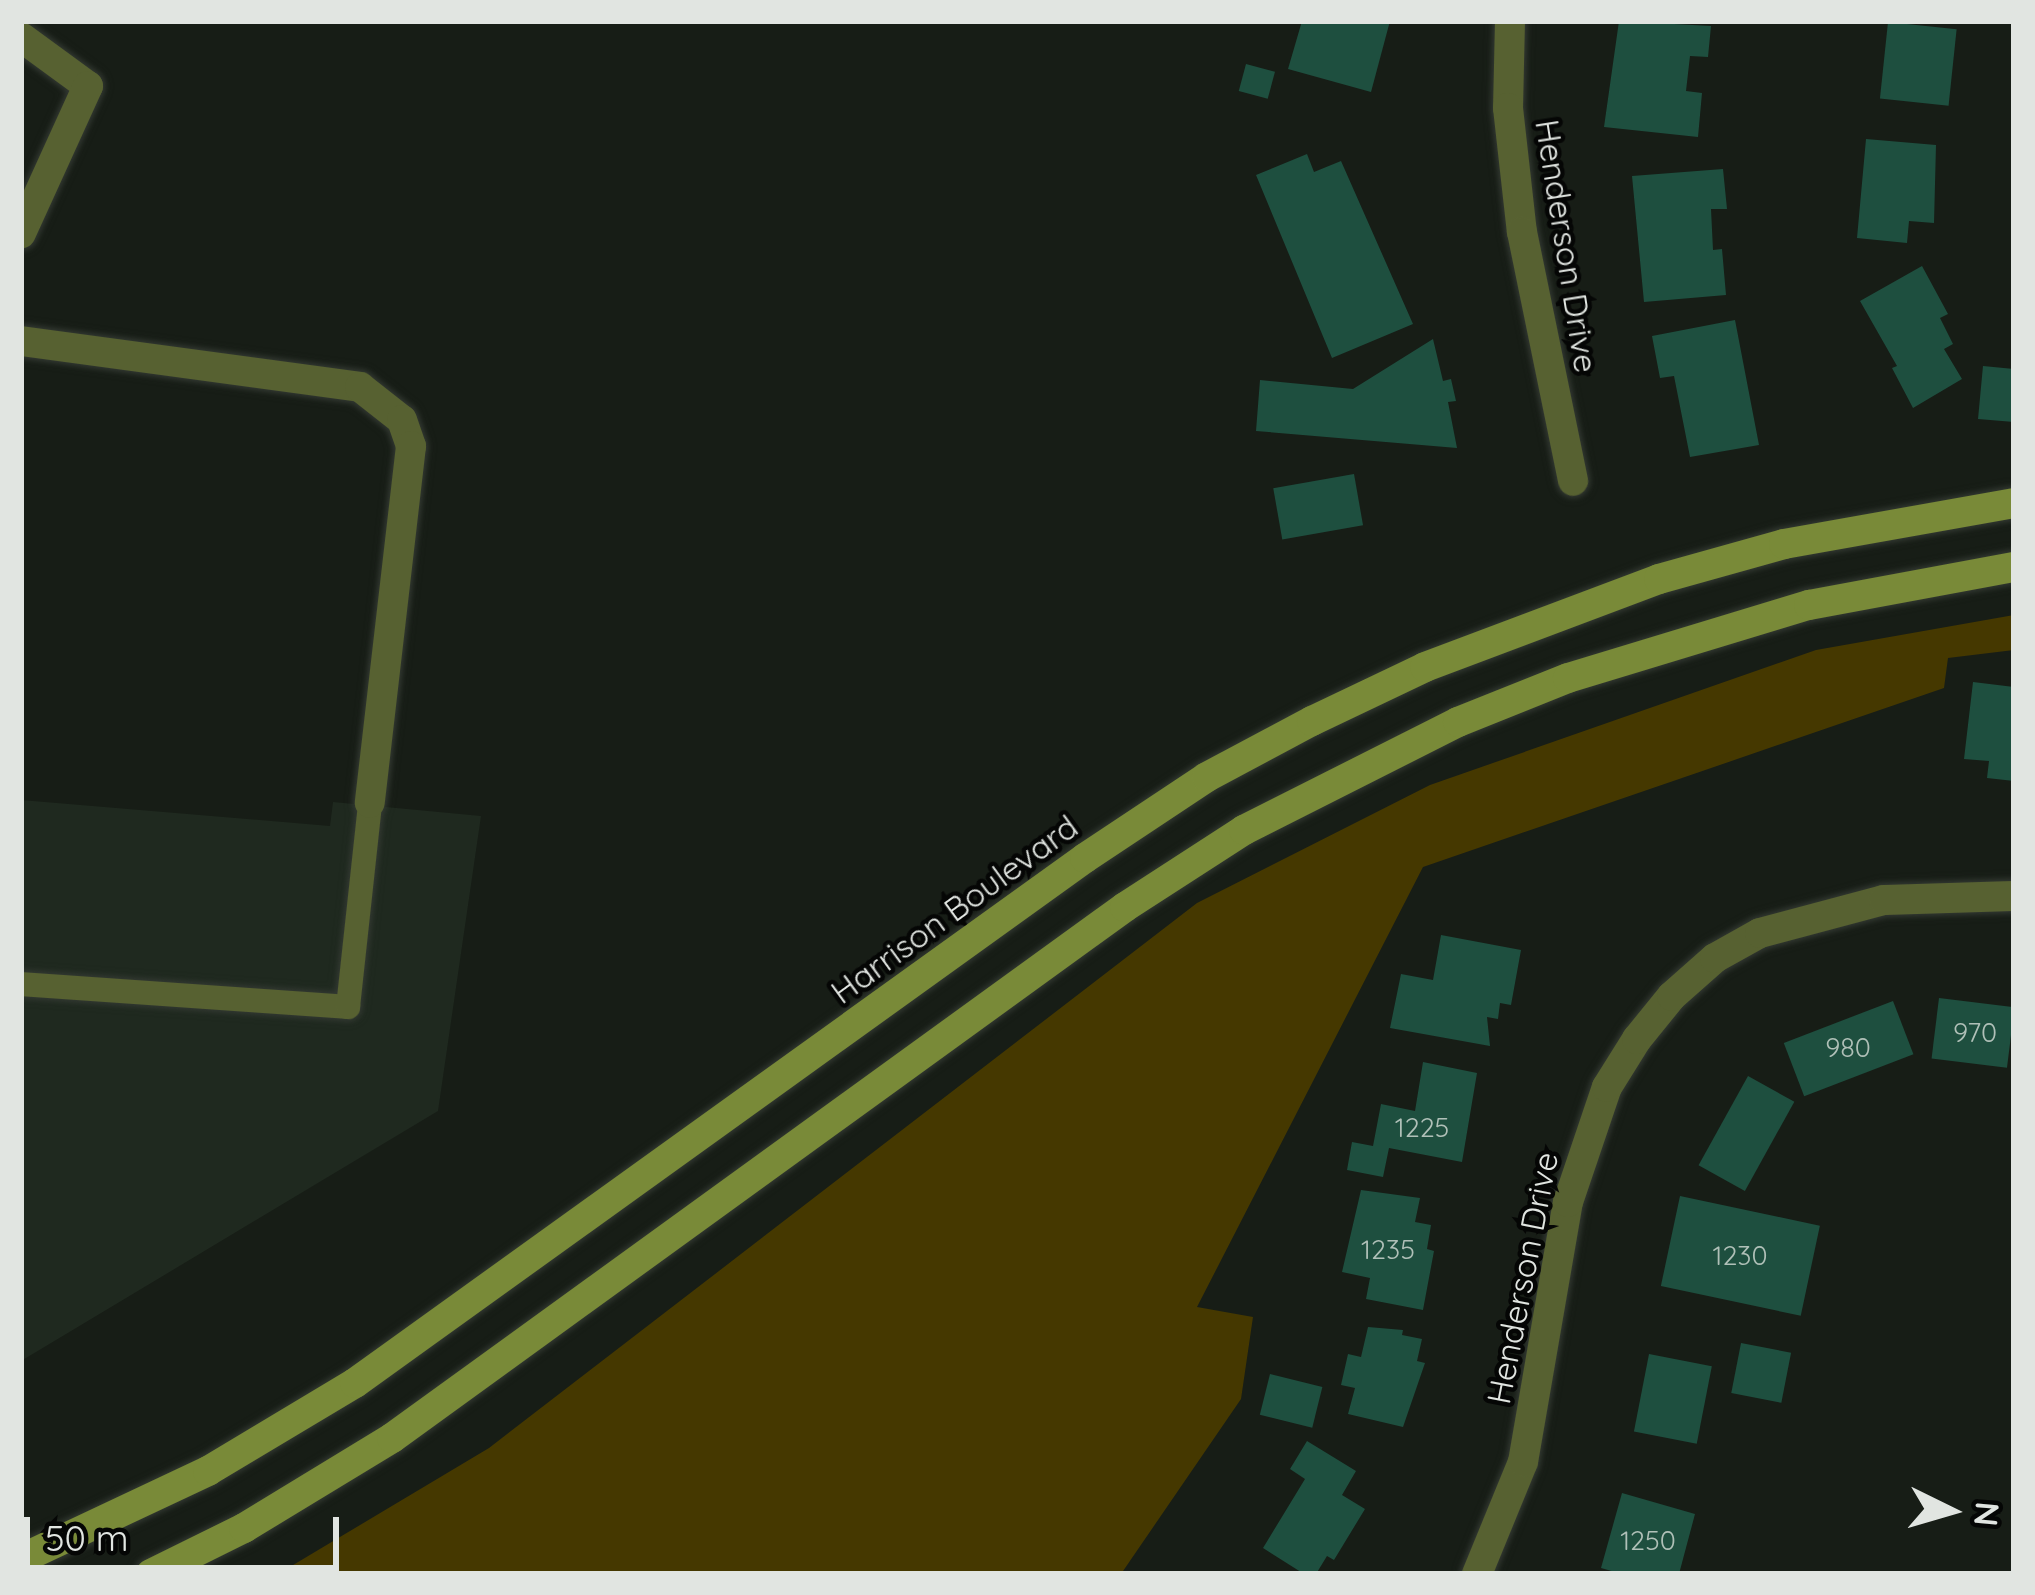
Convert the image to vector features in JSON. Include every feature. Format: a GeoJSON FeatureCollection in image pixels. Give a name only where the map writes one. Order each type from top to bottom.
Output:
{"type":"FeatureCollection","features":[{"type":"Feature","properties":{"kind":"main road","name":"Harrison Boulevard"},"geometry":{"type":"LineString","coordinates":[[21,1558],[208,1471],[355,1383],[1085,857],[1207,777],[1291,732],[1425,667],[1659,579],[1784,544],[2014,503]]}},
{"type":"Feature","properties":{"kind":"main road"},"geometry":{"type":"LineString","coordinates":[[151,1574],[259,1520],[392,1438],[1125,907],[1244,830],[1458,722],[1568,678],[1809,604],[2014,567]]}},
{"type":"Feature","properties":{"kind":"street","name":"Henderson Drive"},"geometry":{"type":"LineString","coordinates":[[1510,21],[1508,109],[1522,232],[1574,481]]}},
{"type":"Feature","properties":{"kind":"street"},"geometry":{"type":"LineString","coordinates":[[21,37],[88,86],[21,233]]}},
{"type":"Feature","properties":{"kind":"street"},"geometry":{"type":"LineString","coordinates":[[21,341],[360,387],[402,420],[411,446],[370,803]]}},
{"type":"Feature","properties":{"kind":"street","name":"Henderson Drive"},"geometry":{"type":"LineString","coordinates":[[1478,1574],[1522,1462],[1568,1202],[1607,1087],[1672,996],[1714,958],[1760,933],[1815,914],[1884,900],[2014,896]]}},
{"type":"Feature","properties":{"kind":"lane"},"geometry":{"type":"LineString","coordinates":[[21,984],[348,1007],[370,803]]}},
{"type":"Feature","properties":{"kind":"shaded area"},"geometry":{"type":"Polygon","coordinates":[[[2014,615],[2014,650],[1948,658],[1944,688],[1423,867],[1197,1307],[1253,1317],[1241,1399],[1121,1574],[278,1574],[489,1448],[1197,903],[1430,785],[1816,650],[2014,615]]]}},
{"type":"Feature","properties":{"kind":"shaded area"},"geometry":{"type":"Polygon","coordinates":[[[21,800],[330,826],[333,802],[481,816],[438,1111],[21,1361],[21,800]]]}},
{"type":"Feature","properties":{"kind":"building"},"geometry":{"type":"Polygon","coordinates":[[[1302,21],[1390,21],[1371,92],[1288,69],[1302,21]]]}},
{"type":"Feature","properties":{"kind":"building"},"geometry":{"type":"Polygon","coordinates":[[[1619,21],[1711,26],[1708,57],[1690,56],[1686,91],[1702,93],[1698,137],[1604,127],[1619,21]]]}},
{"type":"Feature","properties":{"kind":"building"},"geometry":{"type":"Polygon","coordinates":[[[1888,22],[1957,29],[1949,106],[1880,99],[1888,22]]]}},
{"type":"Feature","properties":{"kind":"building"},"geometry":{"type":"Polygon","coordinates":[[[1246,64],[1275,72],[1268,99],[1239,91],[1246,64]]]}},
{"type":"Feature","properties":{"kind":"building"},"geometry":{"type":"Polygon","coordinates":[[[1866,139],[1936,145],[1934,223],[1909,221],[1907,243],[1857,238],[1866,139]]]}},
{"type":"Feature","properties":{"kind":"building"},"geometry":{"type":"Polygon","coordinates":[[[1307,154],[1314,172],[1341,161],[1413,324],[1332,358],[1256,175],[1307,154]]]}},
{"type":"Feature","properties":{"kind":"building"},"geometry":{"type":"Polygon","coordinates":[[[1723,169],[1727,209],[1711,209],[1713,250],[1722,249],[1726,295],[1644,302],[1632,176],[1723,169]]]}},
{"type":"Feature","properties":{"kind":"building"},"geometry":{"type":"Polygon","coordinates":[[[1922,266],[1948,314],[1940,318],[1953,344],[1944,349],[1962,379],[1913,408],[1892,368],[1897,366],[1860,301],[1922,266]]]}},
{"type":"Feature","properties":{"kind":"building"},"geometry":{"type":"Polygon","coordinates":[[[1735,320],[1759,445],[1690,457],[1674,376],[1660,378],[1652,336],[1735,320]]]}},
{"type":"Feature","properties":{"kind":"building"},"geometry":{"type":"Polygon","coordinates":[[[1433,339],[1443,381],[1451,379],[1456,401],[1448,402],[1457,448],[1256,431],[1260,380],[1353,389],[1433,339]]]}},
{"type":"Feature","properties":{"kind":"building"},"geometry":{"type":"Polygon","coordinates":[[[1983,366],[2014,369],[2014,422],[1978,419],[1983,366]]]}},
{"type":"Feature","properties":{"kind":"building"},"geometry":{"type":"Polygon","coordinates":[[[1354,474],[1363,525],[1282,539],[1273,488],[1354,474]]]}},
{"type":"Feature","properties":{"kind":"building"},"geometry":{"type":"Polygon","coordinates":[[[1973,682],[2014,687],[2014,781],[1987,778],[1989,761],[1964,759],[1973,682]]]}},
{"type":"Feature","properties":{"kind":"building"},"geometry":{"type":"Polygon","coordinates":[[[1441,935],[1521,950],[1511,1005],[1500,1003],[1498,1019],[1487,1017],[1490,1046],[1390,1028],[1401,974],[1433,980],[1441,935]]]}},
{"type":"Feature","properties":{"kind":"building"},"geometry":{"type":"Polygon","coordinates":[[[1939,998],[2014,1007],[2007,1068],[1932,1059],[1939,998]]]}},
{"type":"Feature","properties":{"kind":"building"},"geometry":{"type":"Polygon","coordinates":[[[1893,1001],[1913,1054],[1804,1096],[1784,1043],[1893,1001]]]}},
{"type":"Feature","properties":{"kind":"building"},"geometry":{"type":"Polygon","coordinates":[[[1423,1062],[1477,1073],[1462,1162],[1389,1148],[1383,1177],[1347,1170],[1352,1142],[1373,1146],[1381,1104],[1415,1111],[1423,1062]]]}},
{"type":"Feature","properties":{"kind":"building"},"geometry":{"type":"Polygon","coordinates":[[[1748,1076],[1794,1102],[1745,1191],[1699,1165],[1748,1076]]]}},
{"type":"Feature","properties":{"kind":"building"},"geometry":{"type":"Polygon","coordinates":[[[1361,1190],[1420,1198],[1415,1222],[1431,1225],[1427,1249],[1434,1251],[1423,1310],[1366,1299],[1370,1278],[1342,1272],[1361,1190]]]}},
{"type":"Feature","properties":{"kind":"building"},"geometry":{"type":"Polygon","coordinates":[[[1680,1196],[1820,1226],[1801,1316],[1661,1286],[1680,1196]]]}},
{"type":"Feature","properties":{"kind":"building"},"geometry":{"type":"Polygon","coordinates":[[[1368,1327],[1403,1330],[1402,1335],[1422,1339],[1417,1361],[1425,1363],[1403,1427],[1348,1414],[1355,1388],[1341,1385],[1348,1354],[1361,1357],[1368,1327]]]}},
{"type":"Feature","properties":{"kind":"building"},"geometry":{"type":"Polygon","coordinates":[[[1741,1343],[1791,1353],[1781,1403],[1731,1393],[1741,1343]]]}},
{"type":"Feature","properties":{"kind":"building"},"geometry":{"type":"Polygon","coordinates":[[[1649,1354],[1712,1366],[1697,1444],[1634,1432],[1649,1354]]]}},
{"type":"Feature","properties":{"kind":"building"},"geometry":{"type":"Polygon","coordinates":[[[1270,1374],[1322,1387],[1312,1428],[1260,1415],[1270,1374]]]}},
{"type":"Feature","properties":{"kind":"building"},"geometry":{"type":"Polygon","coordinates":[[[1307,1441],[1356,1471],[1342,1495],[1365,1509],[1334,1560],[1327,1556],[1316,1574],[1304,1574],[1263,1548],[1305,1479],[1290,1469],[1307,1441]]]}},
{"type":"Feature","properties":{"kind":"building"},"geometry":{"type":"Polygon","coordinates":[[[1622,1493],[1695,1514],[1679,1574],[1622,1574],[1601,1568],[1622,1493]]]}}]}
